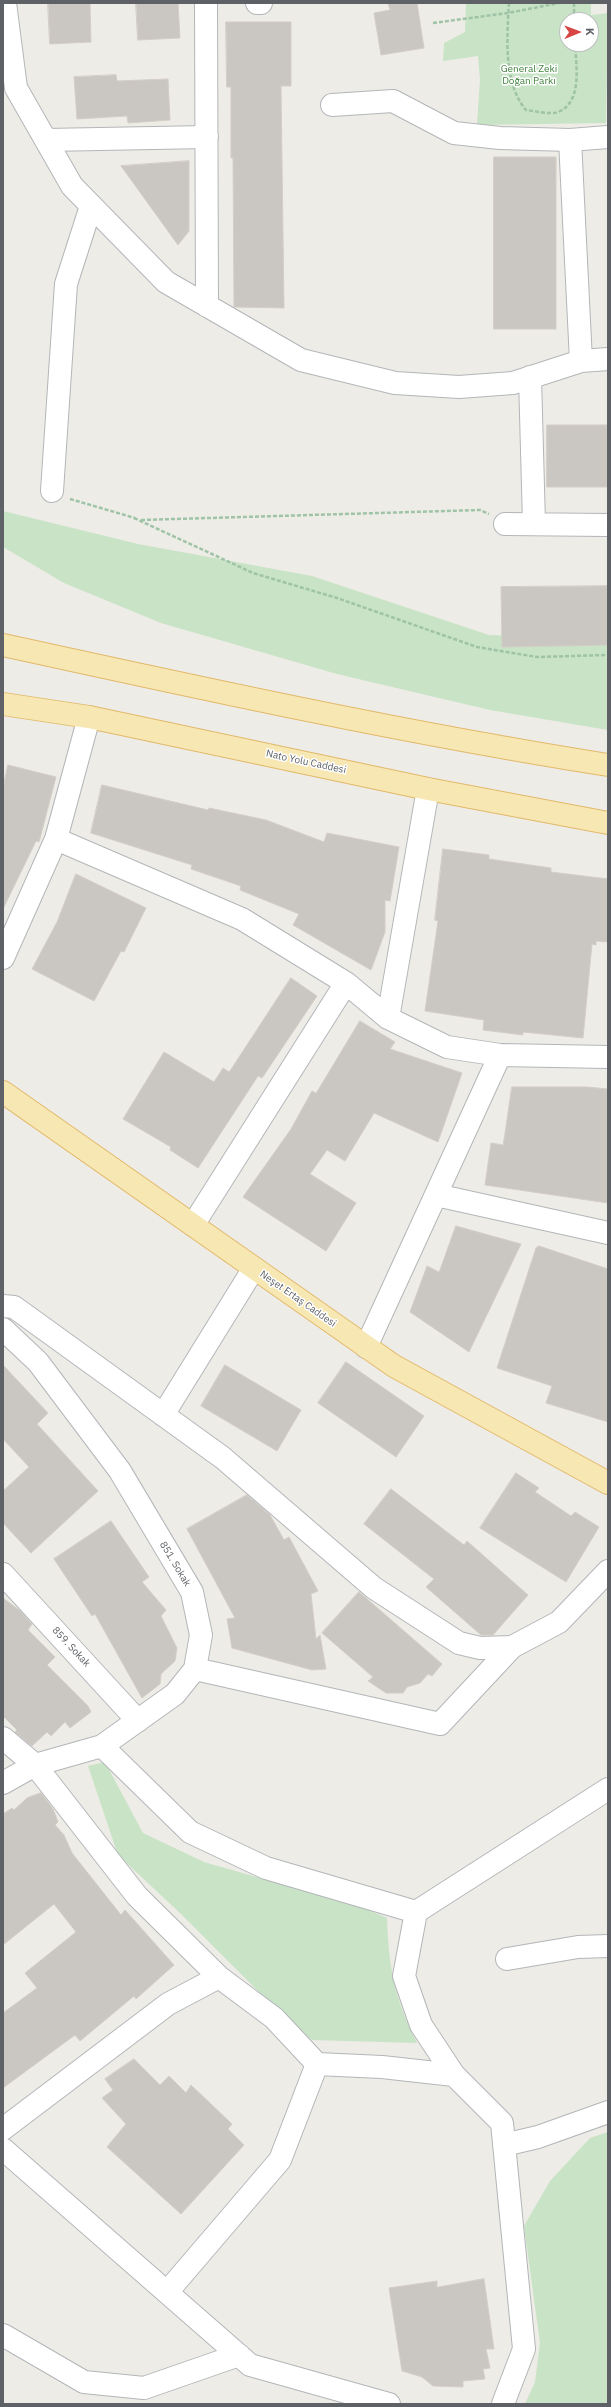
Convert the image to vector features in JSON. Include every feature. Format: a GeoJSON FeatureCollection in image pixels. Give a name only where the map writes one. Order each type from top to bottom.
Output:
{"type":"FeatureCollection","features":[{"type":"Feature","properties":{"kind":"main road"},"geometry":{"type":"LineString","coordinates":[[3,645],[233,696],[491,746],[608,765]]}},
{"type":"Feature","properties":{"kind":"main road","name":"Nato Yolu Caddesi"},"geometry":{"type":"LineString","coordinates":[[3,704],[88,717],[428,789],[608,823]]}},
{"type":"Feature","properties":{"kind":"main road","name":"Neşet Ertaş Caddesi"},"geometry":{"type":"LineString","coordinates":[[3,1092],[394,1366],[608,1483]]}},
{"type":"Feature","properties":{"kind":"street"},"geometry":{"type":"LineString","coordinates":[[5,3],[16,88],[72,186],[166,282],[301,360],[395,383],[459,387],[513,382],[581,361],[608,359]]}},
{"type":"Feature","properties":{"kind":"street"},"geometry":{"type":"LineString","coordinates":[[206,3],[207,306]]}},
{"type":"Feature","properties":{"kind":"street"},"geometry":{"type":"LineString","coordinates":[[332,105],[392,101],[454,133],[500,138],[570,140],[608,137]]}},
{"type":"Feature","properties":{"kind":"street"},"geometry":{"type":"LineString","coordinates":[[46,140],[207,137]]}},
{"type":"Feature","properties":{"kind":"street"},"geometry":{"type":"LineString","coordinates":[[570,140],[581,361]]}},
{"type":"Feature","properties":{"kind":"street"},"geometry":{"type":"LineString","coordinates":[[52,491],[66,284],[91,206]]}},
{"type":"Feature","properties":{"kind":"street"},"geometry":{"type":"LineString","coordinates":[[530,377],[534,524]]}},
{"type":"Feature","properties":{"kind":"street"},"geometry":{"type":"LineString","coordinates":[[505,524],[608,525]]}},
{"type":"Feature","properties":{"kind":"street"},"geometry":{"type":"LineString","coordinates":[[3,958],[56,839],[88,717]]}},
{"type":"Feature","properties":{"kind":"street"},"geometry":{"type":"LineString","coordinates":[[388,1018],[428,789]]}},
{"type":"Feature","properties":{"kind":"street"},"geometry":{"type":"LineString","coordinates":[[56,839],[242,919],[346,983],[388,1018],[447,1047],[500,1056],[608,1057]]}},
{"type":"Feature","properties":{"kind":"street"},"geometry":{"type":"LineString","coordinates":[[193,1225],[346,983]]}},
{"type":"Feature","properties":{"kind":"street"},"geometry":{"type":"LineString","coordinates":[[366,1347],[500,1056]]}},
{"type":"Feature","properties":{"kind":"street"},"geometry":{"type":"LineString","coordinates":[[436,1195],[608,1232]]}},
{"type":"Feature","properties":{"kind":"street"},"geometry":{"type":"LineString","coordinates":[[163,1415],[254,1268]]}},
{"type":"Feature","properties":{"kind":"street"},"geometry":{"type":"LineString","coordinates":[[3,1306],[14,1307],[223,1458],[374,1588],[459,1643],[480,1648],[512,1647]]}},
{"type":"Feature","properties":{"kind":"street","name":"851. Sokak"},"geometry":{"type":"LineString","coordinates":[[3,1329],[38,1362],[120,1471],[192,1592],[201,1635],[195,1669],[175,1694],[102,1746],[35,1765],[3,1783]]}},
{"type":"Feature","properties":{"kind":"street"},"geometry":{"type":"LineString","coordinates":[[195,1669],[440,1724],[512,1647],[559,1622],[608,1571]]}},
{"type":"Feature","properties":{"kind":"street","name":"859. Sokak"},"geometry":{"type":"LineString","coordinates":[[3,1574],[138,1721]]}},
{"type":"Feature","properties":{"kind":"street"},"geometry":{"type":"LineString","coordinates":[[3,1738],[35,1765],[137,1896],[219,1977],[274,2018],[317,2064],[382,2068],[454,2075]]}},
{"type":"Feature","properties":{"kind":"street"},"geometry":{"type":"LineString","coordinates":[[102,1746],[190,1832],[266,1868],[416,1912]]}},
{"type":"Feature","properties":{"kind":"street"},"geometry":{"type":"LineString","coordinates":[[503,2404],[524,2348],[502,2123],[454,2075],[421,2025],[404,1976],[416,1912],[608,1789]]}},
{"type":"Feature","properties":{"kind":"street"},"geometry":{"type":"LineString","coordinates":[[506,1959],[578,1947],[608,1946]]}},
{"type":"Feature","properties":{"kind":"street"},"geometry":{"type":"LineString","coordinates":[[3,2129],[168,2004],[219,1977]]}},
{"type":"Feature","properties":{"kind":"street"},"geometry":{"type":"LineString","coordinates":[[168,2291],[280,2160],[317,2064]]}},
{"type":"Feature","properties":{"kind":"street"},"geometry":{"type":"LineString","coordinates":[[504,2145],[538,2137],[608,2112]]}},
{"type":"Feature","properties":{"kind":"street"},"geometry":{"type":"LineString","coordinates":[[3,2149],[168,2291],[250,2365],[389,2404]]}},
{"type":"Feature","properties":{"kind":"street"},"geometry":{"type":"LineString","coordinates":[[3,2335],[84,2382],[144,2388],[239,2355]]}},
{"type":"Feature","properties":{"kind":"path"},"geometry":{"type":"LineString","coordinates":[[508,3],[510,73],[517,99],[526,110],[557,113],[568,105],[577,83],[575,52]]}},
{"type":"Feature","properties":{"kind":"path"},"geometry":{"type":"LineString","coordinates":[[433,23],[508,13],[559,3]]}},
{"type":"Feature","properties":{"kind":"path"},"geometry":{"type":"LineString","coordinates":[[52,491],[84,505],[146,521],[480,510],[505,524]]}},
{"type":"Feature","properties":{"kind":"path"},"geometry":{"type":"LineString","coordinates":[[134,518],[253,573],[337,598],[477,647],[537,658],[608,655]]}},
{"type":"Feature","properties":{"kind":"green space","name":"General Zeki Doğan Parkı"},"geometry":{"type":"Polygon","coordinates":[[[463,3],[591,3],[591,12],[559,12],[559,52],[599,52],[599,14],[608,13],[606,123],[477,125],[480,80],[478,56],[443,61],[444,43],[465,32],[466,4],[463,3]]]}},
{"type":"Feature","properties":{"kind":"green space"},"geometry":{"type":"Polygon","coordinates":[[[3,511],[138,544],[312,576],[489,635],[608,639],[608,730],[490,710],[337,674],[161,623],[64,583],[3,547],[3,511]]]}},
{"type":"Feature","properties":{"kind":"green space"},"geometry":{"type":"Polygon","coordinates":[[[105,1762],[143,1833],[204,1862],[361,1907],[387,1918],[389,1953],[394,1982],[409,2027],[417,2043],[312,2040],[288,2021],[181,1914],[118,1855],[88,1766],[105,1762]]]}},
{"type":"Feature","properties":{"kind":"green space"},"geometry":{"type":"Polygon","coordinates":[[[608,2132],[608,2404],[525,2404],[535,2382],[540,2343],[524,2226],[550,2181],[590,2138],[608,2132]]]}},
{"type":"Feature","properties":{"kind":"building"},"geometry":{"type":"Polygon","coordinates":[[[48,3],[90,3],[91,42],[50,44],[48,3]]]}},
{"type":"Feature","properties":{"kind":"building"},"geometry":{"type":"Polygon","coordinates":[[[136,3],[178,3],[180,38],[138,40],[136,3]]]}},
{"type":"Feature","properties":{"kind":"building"},"geometry":{"type":"Polygon","coordinates":[[[388,3],[417,3],[424,48],[381,55],[374,13],[390,10],[388,3]]]}},
{"type":"Feature","properties":{"kind":"building"},"geometry":{"type":"Polygon","coordinates":[[[226,22],[291,22],[291,86],[281,86],[284,308],[234,307],[233,158],[231,158],[231,87],[227,87],[226,22]]]}},
{"type":"Feature","properties":{"kind":"building"},"geometry":{"type":"Polygon","coordinates":[[[116,75],[117,81],[168,79],[170,120],[128,123],[127,116],[77,119],[74,77],[116,75]]]}},
{"type":"Feature","properties":{"kind":"building"},"geometry":{"type":"Polygon","coordinates":[[[494,157],[556,157],[556,329],[494,329],[494,157]]]}},
{"type":"Feature","properties":{"kind":"building"},"geometry":{"type":"Polygon","coordinates":[[[189,161],[189,231],[178,245],[121,166],[189,161]]]}},
{"type":"Feature","properties":{"kind":"building"},"geometry":{"type":"Polygon","coordinates":[[[547,425],[608,425],[608,487],[547,487],[547,425]]]}},
{"type":"Feature","properties":{"kind":"building"},"geometry":{"type":"Polygon","coordinates":[[[608,586],[608,645],[502,647],[501,587],[608,586]]]}},
{"type":"Feature","properties":{"kind":"building"},"geometry":{"type":"Polygon","coordinates":[[[8,765],[56,777],[39,842],[36,841],[3,909],[3,788],[8,765]]]}},
{"type":"Feature","properties":{"kind":"building"},"geometry":{"type":"Polygon","coordinates":[[[102,785],[208,810],[209,808],[266,820],[324,842],[327,833],[399,847],[390,901],[385,900],[385,932],[371,970],[293,925],[299,914],[240,890],[241,886],[191,869],[192,865],[91,833],[102,785]]]}},
{"type":"Feature","properties":{"kind":"building"},"geometry":{"type":"Polygon","coordinates":[[[443,849],[489,855],[489,859],[551,868],[551,872],[608,879],[608,942],[596,941],[596,945],[592,944],[583,1038],[523,1032],[523,1035],[483,1030],[484,1020],[425,1011],[438,921],[435,920],[443,849]]]}},
{"type":"Feature","properties":{"kind":"building"},"geometry":{"type":"Polygon","coordinates":[[[76,874],[146,908],[124,952],[121,951],[94,1001],[32,969],[57,922],[76,874]]]}},
{"type":"Feature","properties":{"kind":"building"},"geometry":{"type":"Polygon","coordinates":[[[291,978],[317,996],[262,1078],[258,1076],[198,1168],[170,1150],[171,1147],[123,1119],[164,1052],[214,1082],[223,1068],[229,1072],[291,978]]]}},
{"type":"Feature","properties":{"kind":"building"},"geometry":{"type":"Polygon","coordinates":[[[360,1021],[395,1042],[390,1049],[462,1073],[438,1142],[374,1113],[345,1161],[327,1150],[310,1174],[356,1203],[326,1251],[243,1197],[291,1129],[312,1091],[316,1093],[360,1021]]]}},
{"type":"Feature","properties":{"kind":"building"},"geometry":{"type":"Polygon","coordinates":[[[512,1087],[587,1087],[608,1089],[608,1203],[485,1185],[491,1143],[503,1145],[512,1087]]]}},
{"type":"Feature","properties":{"kind":"building"},"geometry":{"type":"Polygon","coordinates":[[[456,1226],[521,1244],[469,1352],[410,1312],[427,1266],[439,1272],[456,1226]]]}},
{"type":"Feature","properties":{"kind":"building"},"geometry":{"type":"Polygon","coordinates":[[[539,1246],[608,1269],[608,1422],[546,1403],[552,1386],[497,1368],[536,1248],[539,1246]]]}},
{"type":"Feature","properties":{"kind":"building"},"geometry":{"type":"Polygon","coordinates":[[[346,1362],[424,1416],[396,1457],[318,1403],[346,1362]]]}},
{"type":"Feature","properties":{"kind":"building"},"geometry":{"type":"Polygon","coordinates":[[[3,1365],[48,1413],[37,1424],[98,1491],[31,1553],[3,1523],[3,1491],[29,1467],[3,1439],[3,1365]]]}},
{"type":"Feature","properties":{"kind":"building"},"geometry":{"type":"Polygon","coordinates":[[[225,1365],[301,1410],[277,1451],[201,1406],[225,1365]]]}},
{"type":"Feature","properties":{"kind":"building"},"geometry":{"type":"Polygon","coordinates":[[[516,1473],[539,1488],[535,1492],[571,1516],[575,1512],[599,1527],[566,1582],[480,1528],[516,1473]]]}},
{"type":"Feature","properties":{"kind":"building"},"geometry":{"type":"Polygon","coordinates":[[[391,1489],[464,1545],[467,1541],[528,1595],[493,1635],[481,1635],[426,1587],[434,1579],[364,1524],[391,1489]]]}},
{"type":"Feature","properties":{"kind":"building"},"geometry":{"type":"Polygon","coordinates":[[[247,1495],[270,1515],[284,1540],[289,1537],[318,1591],[311,1594],[316,1639],[320,1635],[326,1669],[312,1670],[232,1648],[227,1619],[235,1618],[187,1529],[247,1495]]]}},
{"type":"Feature","properties":{"kind":"building"},"geometry":{"type":"Polygon","coordinates":[[[111,1521],[149,1577],[142,1582],[166,1610],[161,1616],[177,1648],[175,1661],[161,1674],[160,1684],[142,1698],[95,1614],[92,1616],[54,1559],[111,1521]]]}},
{"type":"Feature","properties":{"kind":"building"},"geometry":{"type":"Polygon","coordinates":[[[359,1592],[442,1664],[432,1676],[428,1674],[420,1683],[407,1687],[403,1693],[386,1693],[368,1681],[373,1677],[322,1633],[359,1592]]]}},
{"type":"Feature","properties":{"kind":"building"},"geometry":{"type":"Polygon","coordinates":[[[3,1598],[19,1610],[32,1624],[28,1630],[55,1657],[47,1665],[88,1706],[91,1712],[70,1728],[65,1722],[51,1736],[47,1732],[32,1746],[15,1732],[17,1730],[3,1716],[3,1598]]]}},
{"type":"Feature","properties":{"kind":"building"},"geometry":{"type":"Polygon","coordinates":[[[41,1793],[53,1809],[58,1822],[55,1825],[64,1835],[72,1853],[121,1915],[125,1910],[174,1965],[136,1999],[134,1996],[80,2041],[75,2035],[3,2088],[3,2013],[37,1988],[25,1973],[76,1932],[54,1904],[3,1945],[3,1814],[12,1808],[14,1810],[27,1798],[41,1793]]]}},
{"type":"Feature","properties":{"kind":"building"},"geometry":{"type":"Polygon","coordinates":[[[134,2059],[160,2085],[169,2076],[186,2093],[191,2085],[232,2124],[228,2129],[244,2145],[181,2214],[107,2147],[126,2124],[102,2098],[113,2090],[105,2079],[134,2059]]]}},
{"type":"Feature","properties":{"kind":"building"},"geometry":{"type":"Polygon","coordinates":[[[484,2279],[494,2349],[486,2349],[490,2368],[483,2369],[485,2379],[463,2381],[463,2387],[433,2386],[422,2377],[402,2371],[389,2288],[437,2281],[437,2287],[484,2279]]]}}]}
